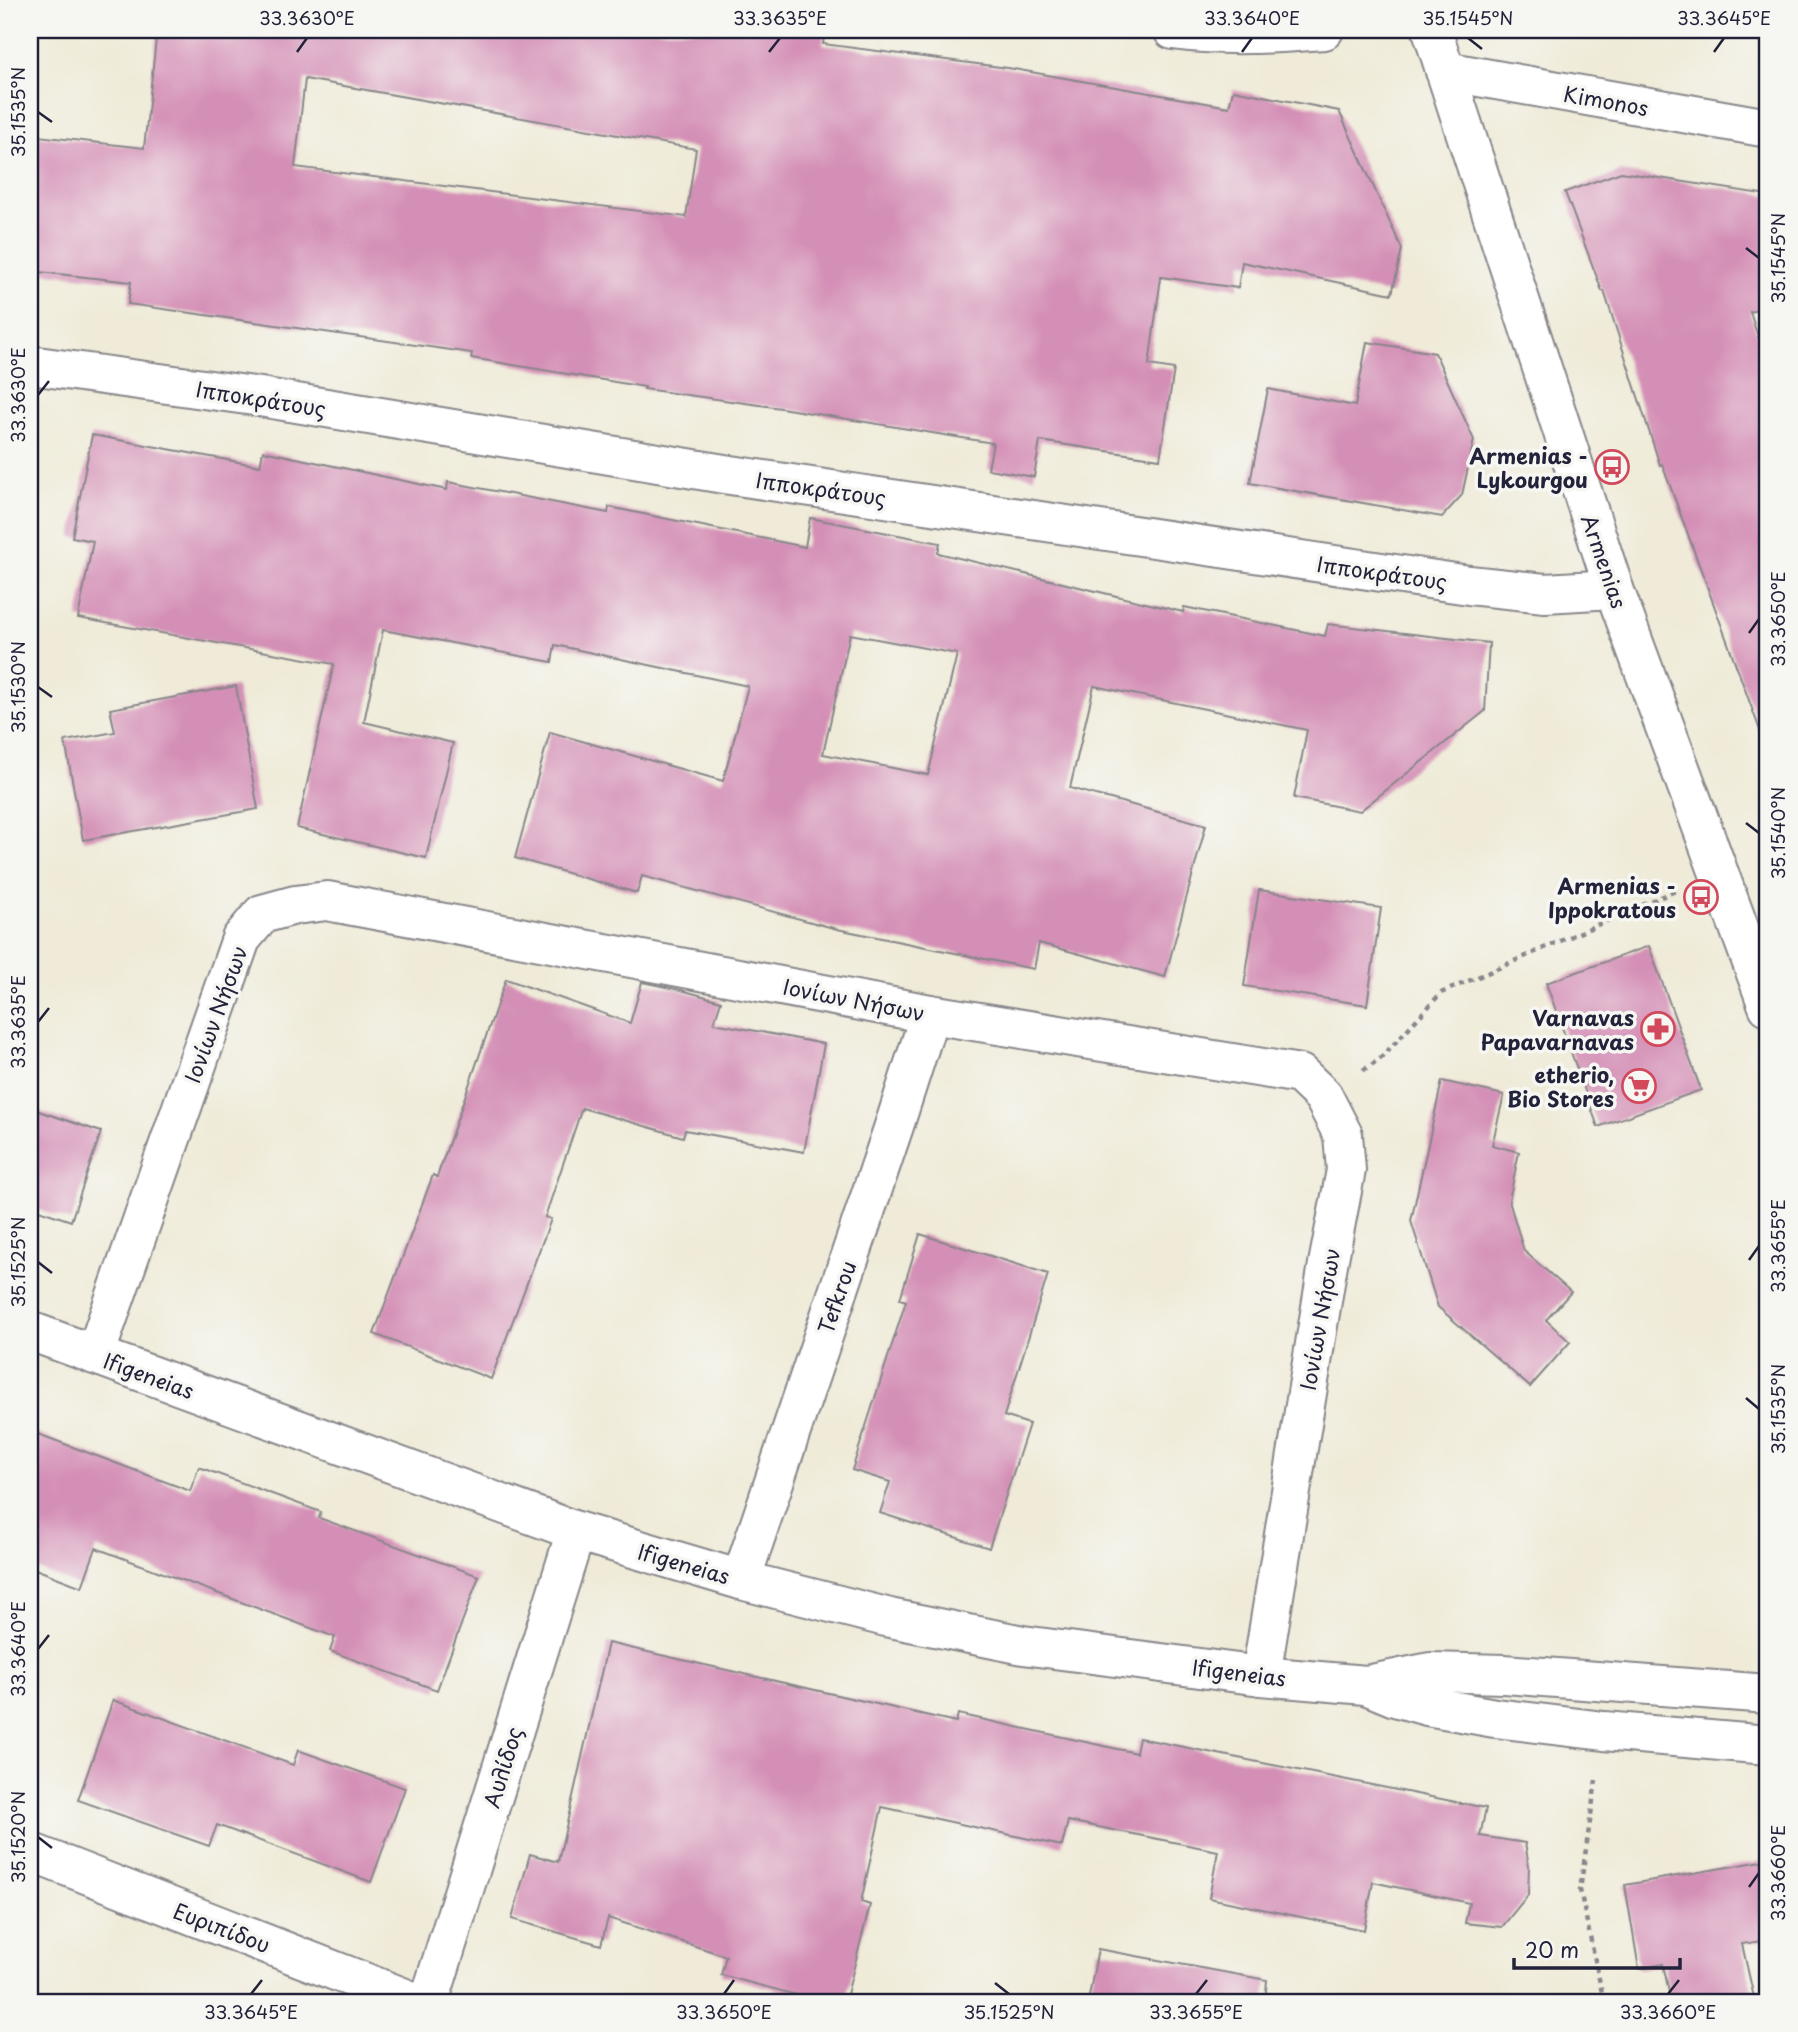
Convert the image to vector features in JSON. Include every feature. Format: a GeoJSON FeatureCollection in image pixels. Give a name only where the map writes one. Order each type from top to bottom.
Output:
{"type":"FeatureCollection","features":[{"type":"Feature","properties":{"kind":"street"},"geometry":{"type":"LineString","coordinates":[[1173,30],[1199,34],[1271,34],[1324,30]]}},
{"type":"Feature","properties":{"kind":"street","name":"Armenias"},"geometry":{"type":"LineString","coordinates":[[1432,30],[1614,589],[1718,872],[1758,955],[1768,1006]]}},
{"type":"Feature","properties":{"kind":"street","name":"Kimonos"},"geometry":{"type":"LineString","coordinates":[[1444,71],[1768,128]]}},
{"type":"Feature","properties":{"kind":"street","name":"Ιπποκράτους"},"geometry":{"type":"LineString","coordinates":[[30,365],[254,396],[724,474],[1469,584],[1545,593],[1614,589]]}},
{"type":"Feature","properties":{"kind":"street","name":"Ιονίων Νήσων"},"geometry":{"type":"LineString","coordinates":[[95,1355],[241,939],[262,914],[295,905],[327,901],[930,1014],[1300,1074],[1323,1096],[1343,1135],[1346,1170],[1328,1264],[1261,1676]]}},
{"type":"Feature","properties":{"kind":"street","name":"Tefkrou"},"geometry":{"type":"LineString","coordinates":[[741,1580],[930,1014]]}},
{"type":"Feature","properties":{"kind":"street","name":"Ifigeneias"},"geometry":{"type":"LineString","coordinates":[[30,1331],[576,1531],[741,1580],[890,1618],[1023,1645],[1261,1676],[1366,1685],[1430,1672],[1504,1674],[1768,1693]]}},
{"type":"Feature","properties":{"kind":"street","name":"Αυλίδος"},"geometry":{"type":"LineString","coordinates":[[429,2002],[576,1531]]}},
{"type":"Feature","properties":{"kind":"street","name":"Ifigeneias"},"geometry":{"type":"LineString","coordinates":[[1366,1685],[1427,1706],[1495,1718],[1604,1731],[1768,1745]]}},
{"type":"Feature","properties":{"kind":"street","name":"Ευριπίδου"},"geometry":{"type":"LineString","coordinates":[[30,1852],[415,2002]]}},
{"type":"Feature","properties":{"kind":"path"},"geometry":{"type":"LineString","coordinates":[[1323,1096],[1380,1059],[1441,993],[1718,872]]}},
{"type":"Feature","properties":{"kind":"path"},"geometry":{"type":"LineString","coordinates":[[1604,1731],[1580,1890],[1604,2002]]}},
{"type":"Feature","properties":{"kind":"building"},"geometry":{"type":"Polygon","coordinates":[[[157,30],[825,30],[823,44],[1008,68],[1229,107],[1233,90],[1339,111],[1402,249],[1392,294],[1242,262],[1238,288],[1161,277],[1149,365],[1174,369],[1160,459],[1040,441],[1034,477],[988,469],[993,443],[781,408],[644,389],[645,387],[471,358],[472,353],[128,304],[131,282],[30,271],[30,135],[144,148],[157,30]],[[305,79],[295,167],[686,217],[696,149],[305,79]]]}},
{"type":"Feature","properties":{"kind":"building"},"geometry":{"type":"Polygon","coordinates":[[[1621,172],[1768,195],[1768,238],[1764,266],[1768,279],[1768,307],[1750,312],[1768,368],[1768,740],[1764,741],[1662,464],[1660,465],[1604,291],[1565,192],[1621,172]]]}},
{"type":"Feature","properties":{"kind":"building"},"geometry":{"type":"Polygon","coordinates":[[[1367,342],[1435,353],[1474,440],[1462,495],[1442,517],[1250,483],[1268,389],[1355,406],[1367,342]]]}},
{"type":"Feature","properties":{"kind":"building"},"geometry":{"type":"Polygon","coordinates":[[[92,435],[260,466],[263,451],[447,490],[448,482],[608,513],[609,507],[805,547],[810,518],[940,543],[938,553],[1183,612],[1184,607],[1325,636],[1328,624],[1489,643],[1485,711],[1360,811],[1294,798],[1307,730],[1094,686],[1070,788],[1206,825],[1165,977],[1039,943],[1034,969],[837,929],[642,876],[637,893],[515,858],[550,732],[723,781],[748,686],[555,645],[552,662],[383,630],[364,722],[453,743],[426,858],[297,828],[334,664],[78,618],[93,541],[72,537],[92,435]],[[850,634],[823,754],[928,775],[957,654],[850,634]]]}},
{"type":"Feature","properties":{"kind":"building"},"geometry":{"type":"Polygon","coordinates":[[[236,686],[258,809],[83,840],[65,741],[115,732],[110,709],[236,686]]]}},
{"type":"Feature","properties":{"kind":"building"},"geometry":{"type":"Polygon","coordinates":[[[1259,890],[1381,908],[1367,1005],[1244,986],[1259,890]]]}},
{"type":"Feature","properties":{"kind":"building"},"geometry":{"type":"Polygon","coordinates":[[[1649,946],[1701,1090],[1598,1127],[1546,983],[1649,946]]]}},
{"type":"Feature","properties":{"kind":"building"},"geometry":{"type":"Polygon","coordinates":[[[506,979],[630,1023],[642,982],[721,1001],[714,1023],[824,1044],[804,1152],[685,1130],[683,1137],[582,1108],[545,1217],[551,1219],[491,1379],[374,1334],[433,1175],[437,1177],[506,979]]]}},
{"type":"Feature","properties":{"kind":"building"},"geometry":{"type":"Polygon","coordinates":[[[1442,1081],[1504,1095],[1492,1145],[1519,1152],[1509,1201],[1524,1251],[1571,1292],[1546,1320],[1570,1342],[1530,1387],[1438,1307],[1411,1221],[1442,1081]]]}},
{"type":"Feature","properties":{"kind":"building"},"geometry":{"type":"Polygon","coordinates":[[[30,1108],[101,1132],[71,1221],[30,1207],[30,1108]]]}},
{"type":"Feature","properties":{"kind":"building"},"geometry":{"type":"Polygon","coordinates":[[[920,1234],[1048,1274],[1004,1416],[1029,1424],[989,1548],[880,1513],[890,1482],[852,1470],[906,1301],[900,1299],[920,1234]]]}},
{"type":"Feature","properties":{"kind":"building"},"geometry":{"type":"Polygon","coordinates":[[[30,1431],[190,1491],[199,1467],[321,1512],[319,1518],[479,1576],[437,1690],[330,1651],[335,1637],[96,1548],[82,1587],[30,1567],[30,1431]]]}},
{"type":"Feature","properties":{"kind":"building"},"geometry":{"type":"Polygon","coordinates":[[[608,1643],[956,1722],[958,1714],[1136,1753],[1139,1738],[1486,1808],[1480,1836],[1525,1843],[1529,1866],[1528,1895],[1502,1927],[1465,1923],[1469,1903],[1373,1882],[1364,1930],[1209,1898],[1218,1851],[1068,1821],[1062,1846],[882,1807],[861,1902],[870,1905],[845,2002],[823,2002],[721,1975],[726,1956],[608,1918],[601,1945],[512,1919],[530,1854],[558,1862],[608,1643]]]}},
{"type":"Feature","properties":{"kind":"building"},"geometry":{"type":"Polygon","coordinates":[[[113,1700],[293,1765],[298,1750],[405,1788],[371,1882],[217,1825],[209,1846],[78,1800],[113,1700]]]}},
{"type":"Feature","properties":{"kind":"building"},"geometry":{"type":"Polygon","coordinates":[[[1768,1860],[1768,1940],[1742,1944],[1755,2002],[1671,2002],[1663,1964],[1639,1969],[1625,1885],[1768,1860]]]}},
{"type":"Feature","properties":{"kind":"building"},"geometry":{"type":"Polygon","coordinates":[[[1098,1949],[1267,1980],[1265,2002],[1088,2002],[1098,1949]]]}},
{"type":"Feature","properties":{"kind":"place","name":"Armenias - Lykourgou"},"geometry":{"type":"Point","coordinates":[1612,467]}},
{"type":"Feature","properties":{"kind":"place","name":"Armenias - Ippokratous"},"geometry":{"type":"Point","coordinates":[1701,897]}},
{"type":"Feature","properties":{"kind":"place","name":"Varnavas Papavarnavas"},"geometry":{"type":"Point","coordinates":[1658,1029]}},
{"type":"Feature","properties":{"kind":"place","name":"etherio, Bio Stores"},"geometry":{"type":"Point","coordinates":[1639,1086]}}]}
